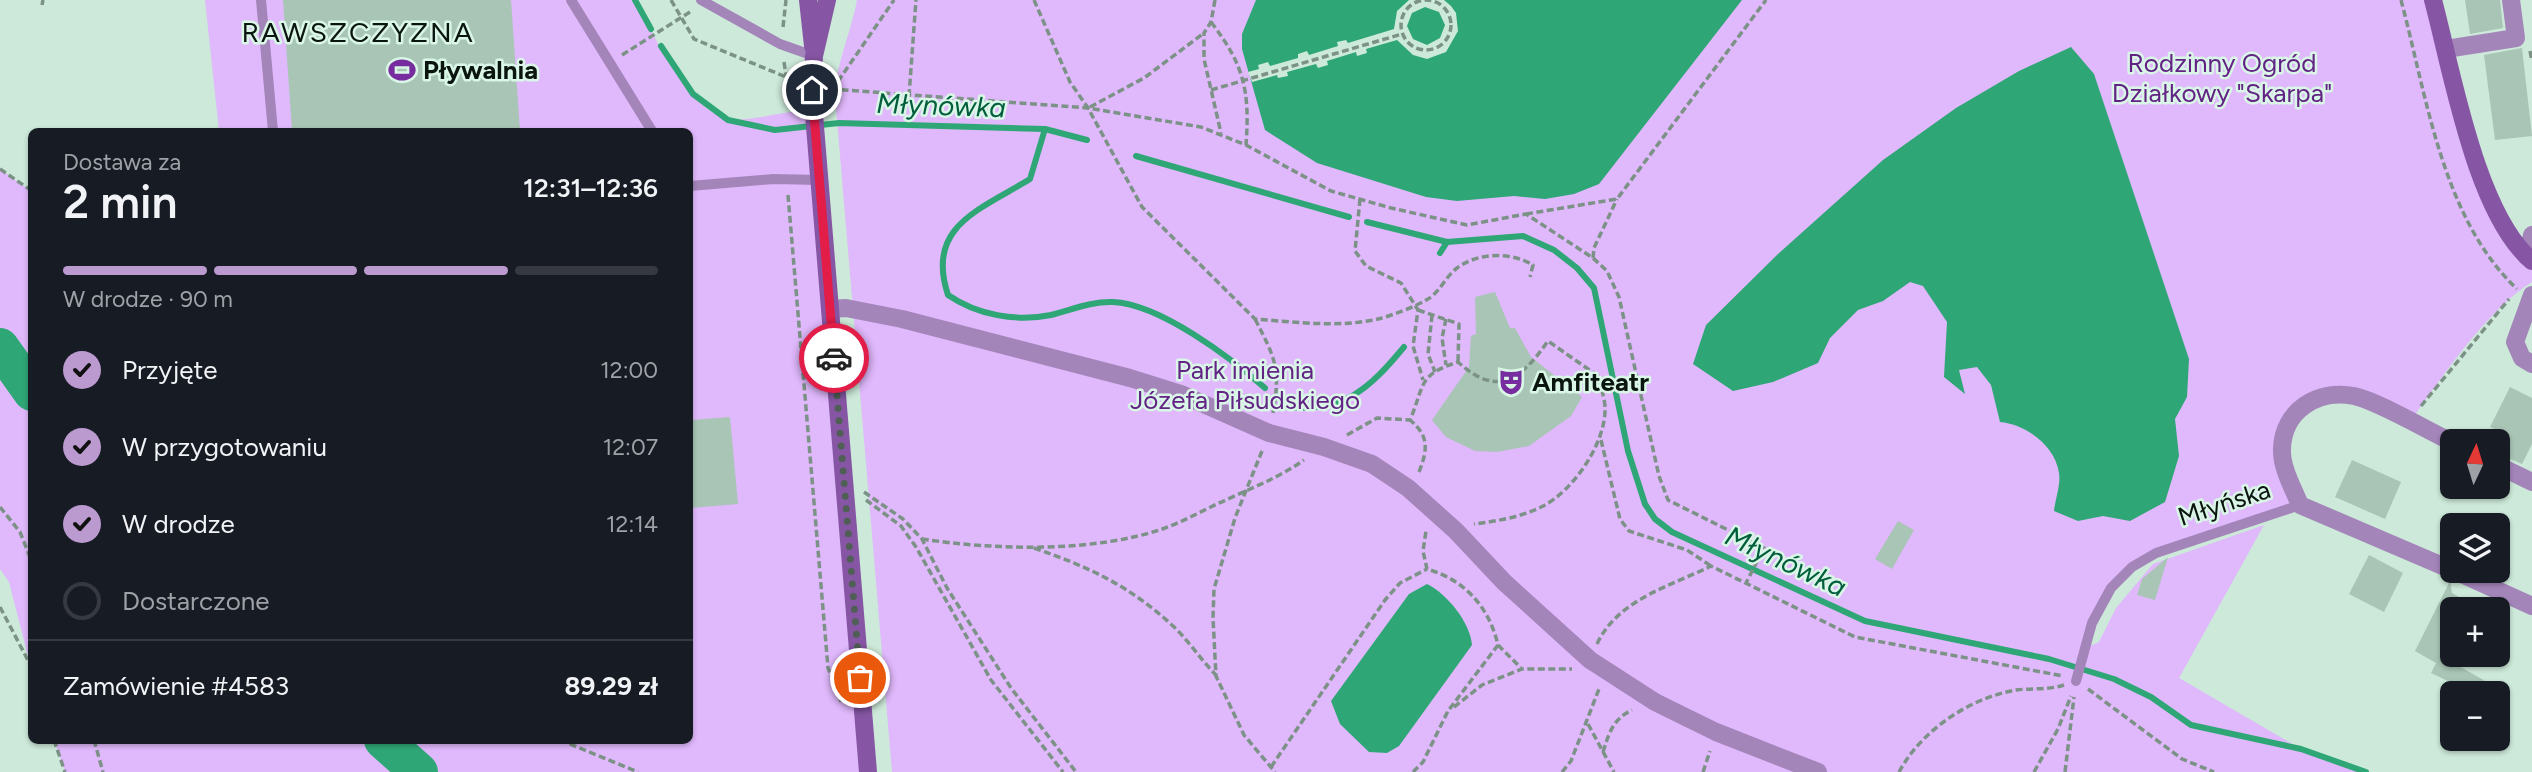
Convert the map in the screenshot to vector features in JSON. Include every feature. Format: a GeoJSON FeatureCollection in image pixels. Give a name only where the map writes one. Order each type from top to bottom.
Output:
{"type":"FeatureCollection","features":[{"type":"Feature","properties":{"kind":"street"},"geometry":{"type":"LineString","coordinates":[[808,0],[814,56],[813,108],[868,772]]}},
{"type":"Feature","properties":{"kind":"street"},"geometry":{"type":"LineString","coordinates":[[814,56],[827,0]]}},
{"type":"Feature","properties":{"kind":"street"},"geometry":{"type":"LineString","coordinates":[[2433,0],[2486,190],[2509,236],[2530,259]]}},
{"type":"Feature","properties":{"kind":"street"},"geometry":{"type":"LineString","coordinates":[[2446,49],[2516,38],[2511,0]]}},
{"type":"Feature","properties":{"kind":"street"},"geometry":{"type":"LineString","coordinates":[[2530,259],[2532,235]]}},
{"type":"Feature","properties":{"kind":"street"},"geometry":{"type":"LineString","coordinates":[[2532,295],[2515,342],[2522,358],[2532,364]]}},
{"type":"Feature","properties":{"kind":"street"},"geometry":{"type":"LineString","coordinates":[[830,309],[846,308],[902,319],[1130,378],[1181,394],[1269,433],[1324,447],[1372,464],[1408,488],[1456,531],[1504,582],[1598,663],[1655,702],[1716,733],[1818,772]]}},
{"type":"Feature","properties":{"kind":"street"},"geometry":{"type":"LineString","coordinates":[[2300,505],[2284,466],[2282,449],[2285,430],[2294,413],[2310,401],[2330,396],[2355,396],[2440,436]]}},
{"type":"Feature","properties":{"kind":"street"},"geometry":{"type":"LineString","coordinates":[[2510,471],[2532,482]]}},
{"type":"Feature","properties":{"kind":"street","name":"Młyńska"},"geometry":{"type":"LineString","coordinates":[[2300,505],[2440,565]]}},
{"type":"Feature","properties":{"kind":"street","name":"Młyńska"},"geometry":{"type":"LineString","coordinates":[[2480,583],[2532,607]]}},
{"type":"Feature","properties":{"kind":"lane"},"geometry":{"type":"LineString","coordinates":[[261,0],[273,128]]}},
{"type":"Feature","properties":{"kind":"lane"},"geometry":{"type":"LineString","coordinates":[[571,0],[650,128]]}},
{"type":"Feature","properties":{"kind":"lane"},"geometry":{"type":"LineString","coordinates":[[701,0],[780,44],[814,56]]}},
{"type":"Feature","properties":{"kind":"lane"},"geometry":{"type":"LineString","coordinates":[[693,186],[787,179],[820,180]]}},
{"type":"Feature","properties":{"kind":"lane","name":"Młyńska"},"geometry":{"type":"LineString","coordinates":[[2076,681],[2092,623],[2111,588],[2133,567],[2156,553],[2300,505]]}},
{"type":"Feature","properties":{"kind":"path"},"geometry":{"type":"LineString","coordinates":[[671,0],[694,39],[786,77]]}},
{"type":"Feature","properties":{"kind":"path"},"geometry":{"type":"LineString","coordinates":[[832,89],[844,77],[868,33],[894,0]]}},
{"type":"Feature","properties":{"kind":"path"},"geometry":{"type":"LineString","coordinates":[[909,96],[916,0]]}},
{"type":"Feature","properties":{"kind":"path"},"geometry":{"type":"LineString","coordinates":[[1034,0],[1070,82],[1088,108],[1142,207],[1255,319],[1276,359],[1278,385],[1269,433],[1214,589],[1216,676]]}},
{"type":"Feature","properties":{"kind":"path"},"geometry":{"type":"LineString","coordinates":[[1088,108],[1114,97],[1144,78],[1204,33],[1211,22],[1215,0]]}},
{"type":"Feature","properties":{"kind":"path"},"geometry":{"type":"LineString","coordinates":[[1593,258],[1594,248],[1617,199],[1766,0]]}},
{"type":"Feature","properties":{"kind":"path"},"geometry":{"type":"LineString","coordinates":[[2401,0],[2456,203],[2494,267],[2518,290],[2435,386],[2410,422]]}},
{"type":"Feature","properties":{"kind":"path"},"geometry":{"type":"LineString","coordinates":[[1420,1],[1437,3],[1449,16],[1450,33],[1446,41],[1431,50],[1414,48],[1402,34],[1402,18],[1412,4],[1420,1]]}},
{"type":"Feature","properties":{"kind":"path"},"geometry":{"type":"LineString","coordinates":[[611,61],[682,18]]}},
{"type":"Feature","properties":{"kind":"path"},"geometry":{"type":"LineString","coordinates":[[1211,22],[1234,52],[1243,79],[1249,108],[1246,145]]}},
{"type":"Feature","properties":{"kind":"path"},"geometry":{"type":"LineString","coordinates":[[1204,33],[1204,59],[1221,133]]}},
{"type":"Feature","properties":{"kind":"path"},"geometry":{"type":"LineString","coordinates":[[1211,90],[1402,34]]}},
{"type":"Feature","properties":{"kind":"path"},"geometry":{"type":"LineString","coordinates":[[788,88],[1088,108],[1221,133],[1331,191],[1467,225],[1617,199]]}},
{"type":"Feature","properties":{"kind":"path"},"geometry":{"type":"LineString","coordinates":[[0,169],[28,188]]}},
{"type":"Feature","properties":{"kind":"path"},"geometry":{"type":"LineString","coordinates":[[787,179],[828,668],[845,711]]}},
{"type":"Feature","properties":{"kind":"path"},"geometry":{"type":"LineString","coordinates":[[1360,200],[1355,251],[1366,266],[1401,283],[1408,290],[1413,305],[1418,310],[1459,324],[1458,362],[1470,373],[1491,382],[1514,379],[1530,366],[1548,341],[1598,376],[1605,408],[1600,438],[1580,474],[1545,506],[1503,520],[1474,524],[1456,531]]}},
{"type":"Feature","properties":{"kind":"path"},"geometry":{"type":"LineString","coordinates":[[1526,214],[1593,258],[1607,271],[1619,297],[1659,476],[1668,500],[1764,548],[1746,583]]}},
{"type":"Feature","properties":{"kind":"path"},"geometry":{"type":"LineString","coordinates":[[1255,319],[1314,324],[1378,319],[1430,299],[1458,267],[1474,259],[1490,256],[1525,260],[1533,265],[1530,277]]}},
{"type":"Feature","properties":{"kind":"path"},"geometry":{"type":"LineString","coordinates":[[1408,488],[1428,450],[1422,430],[1410,420],[1423,380],[1413,346],[1418,310]]}},
{"type":"Feature","properties":{"kind":"path"},"geometry":{"type":"LineString","coordinates":[[1432,315],[1427,354],[1435,372]]}},
{"type":"Feature","properties":{"kind":"path"},"geometry":{"type":"LineString","coordinates":[[1446,320],[1442,338],[1446,366]]}},
{"type":"Feature","properties":{"kind":"path"},"geometry":{"type":"LineString","coordinates":[[1423,380],[1458,362]]}},
{"type":"Feature","properties":{"kind":"path"},"geometry":{"type":"LineString","coordinates":[[1600,438],[1620,519],[1629,531],[1687,550],[1711,566],[1855,637],[2047,671],[2076,681],[2182,759],[2214,772]]}},
{"type":"Feature","properties":{"kind":"path"},"geometry":{"type":"LineString","coordinates":[[845,486],[886,505],[922,539],[947,587],[1011,688],[1076,772]]}},
{"type":"Feature","properties":{"kind":"path"},"geometry":{"type":"LineString","coordinates":[[845,486],[901,526],[916,547],[991,680],[1063,772]]}},
{"type":"Feature","properties":{"kind":"path"},"geometry":{"type":"LineString","coordinates":[[922,539],[959,545],[1032,548],[1096,542],[1163,529],[1247,492]]}},
{"type":"Feature","properties":{"kind":"path"},"geometry":{"type":"LineString","coordinates":[[0,507],[20,532],[28,552]]}},
{"type":"Feature","properties":{"kind":"path"},"geometry":{"type":"LineString","coordinates":[[1427,569],[1423,551],[1429,507]]}},
{"type":"Feature","properties":{"kind":"path"},"geometry":{"type":"LineString","coordinates":[[1032,548],[1094,570],[1128,588],[1176,628],[1216,676],[1244,735],[1275,772]]}},
{"type":"Feature","properties":{"kind":"path"},"geometry":{"type":"LineString","coordinates":[[1562,772],[1572,761],[1588,724],[1602,634],[1623,611],[1641,597],[1711,566]]}},
{"type":"Feature","properties":{"kind":"path"},"geometry":{"type":"LineString","coordinates":[[1271,767],[1385,600],[1400,583],[1427,569],[1454,579],[1473,595],[1494,627],[1498,645],[1522,669]]}},
{"type":"Feature","properties":{"kind":"path"},"geometry":{"type":"LineString","coordinates":[[0,607],[28,660]]}},
{"type":"Feature","properties":{"kind":"path"},"geometry":{"type":"LineString","coordinates":[[1413,772],[1423,762],[1448,711],[1498,645]]}},
{"type":"Feature","properties":{"kind":"path"},"geometry":{"type":"LineString","coordinates":[[1448,711],[1482,685],[1522,669],[1598,663]]}},
{"type":"Feature","properties":{"kind":"path"},"geometry":{"type":"LineString","coordinates":[[1899,772],[1925,738],[1966,708],[1992,696],[2015,690],[2055,688],[2076,681]]}},
{"type":"Feature","properties":{"kind":"path"},"geometry":{"type":"LineString","coordinates":[[2034,772],[2059,729],[2076,681]]}},
{"type":"Feature","properties":{"kind":"path"},"geometry":{"type":"LineString","coordinates":[[2065,772],[2076,681]]}},
{"type":"Feature","properties":{"kind":"path"},"geometry":{"type":"LineString","coordinates":[[1603,752],[1609,732],[1618,717],[1655,702]]}},
{"type":"Feature","properties":{"kind":"path"},"geometry":{"type":"LineString","coordinates":[[1588,724],[1614,772]]}},
{"type":"Feature","properties":{"kind":"path"},"geometry":{"type":"LineString","coordinates":[[55,744],[65,772]]}},
{"type":"Feature","properties":{"kind":"path"},"geometry":{"type":"LineString","coordinates":[[95,744],[103,772]]}},
{"type":"Feature","properties":{"kind":"path"},"geometry":{"type":"LineString","coordinates":[[571,744],[638,772]]}},
{"type":"Feature","properties":{"kind":"green space"},"geometry":{"type":"Polygon","coordinates":[[[205,0],[635,0],[673,68],[698,100],[712,112],[733,120],[813,108],[868,772],[65,772],[55,744],[693,744],[693,128],[219,128],[205,0]]]}},
{"type":"Feature","properties":{"kind":"green space","name":"Park imienia Józefa Piłsudskiego"},"geometry":{"type":"Polygon","coordinates":[[[857,0],[2433,0],[2477,164],[2532,261],[2532,282],[2515,294],[2482,327],[2410,422],[2330,396],[2285,430],[2300,505],[2156,553],[2111,588],[2086,648],[2099,642],[2116,608],[2153,564],[2264,525],[2179,678],[2301,749],[2366,772],[892,772],[835,96],[838,72],[857,0]]]}},
{"type":"Feature","properties":{"kind":"green space"},"geometry":{"type":"Polygon","coordinates":[[[0,169],[28,189],[28,656],[9,582],[0,569],[0,169]]]}},
{"type":"Feature","properties":{"kind":"shaded area"},"geometry":{"type":"Polygon","coordinates":[[[1256,0],[1742,0],[1599,184],[1574,194],[1545,199],[1514,196],[1457,201],[1426,197],[1317,163],[1265,130],[1242,49],[1242,34],[1256,0]]]}},
{"type":"Feature","properties":{"kind":"shaded area"},"geometry":{"type":"Polygon","coordinates":[[[2071,47],[2094,74],[2189,359],[2187,397],[2175,419],[2179,456],[2165,502],[2130,521],[2103,516],[2078,521],[2054,511],[2059,477],[2052,454],[2029,432],[2000,422],[1991,385],[1977,367],[1959,370],[1965,394],[1944,377],[1947,322],[1923,286],[1910,282],[1883,301],[1858,310],[1830,338],[1818,363],[1773,382],[1733,391],[1693,364],[1706,325],[1778,254],[1883,160],[1956,108],[2019,71],[2071,47]]]}},
{"type":"Feature","properties":{"kind":"shaded area"},"geometry":{"type":"Polygon","coordinates":[[[1427,584],[1442,595],[1462,618],[1472,645],[1399,746],[1387,753],[1369,752],[1340,724],[1331,701],[1409,594],[1427,584]]]}},
{"type":"Feature","properties":{"kind":"pier"},"geometry":{"type":"Polygon","coordinates":[[[1409,0],[1444,0],[1456,13],[1458,31],[1446,52],[1427,59],[1413,55],[1397,40],[1366,49],[1367,53],[1357,56],[1356,52],[1327,61],[1328,65],[1318,68],[1316,64],[1287,72],[1288,76],[1278,78],[1277,75],[1252,82],[1248,72],[1259,69],[1258,65],[1268,62],[1270,66],[1298,58],[1298,54],[1307,51],[1309,55],[1338,46],[1337,42],[1346,40],[1348,43],[1394,29],[1397,11],[1409,0]],[[1425,7],[1412,13],[1407,26],[1413,39],[1427,45],[1440,38],[1445,25],[1439,12],[1425,7]]]}},
{"type":"Feature","properties":{"kind":"building","name":"Pływalnia"},"geometry":{"type":"Polygon","coordinates":[[[283,0],[511,0],[520,128],[292,128],[283,0]]]}},
{"type":"Feature","properties":{"kind":"building"},"geometry":{"type":"Polygon","coordinates":[[[2465,0],[2500,0],[2503,28],[2470,34],[2465,0]]]}},
{"type":"Feature","properties":{"kind":"building"},"geometry":{"type":"Polygon","coordinates":[[[2522,48],[2532,136],[2495,140],[2484,55],[2522,48]]]}},
{"type":"Feature","properties":{"kind":"building","name":"Amfiteatr"},"geometry":{"type":"Polygon","coordinates":[[[1495,292],[1510,328],[1515,328],[1531,357],[1582,397],[1571,416],[1529,446],[1497,452],[1475,451],[1446,437],[1432,420],[1469,367],[1471,336],[1476,334],[1475,297],[1495,292]]]}},
{"type":"Feature","properties":{"kind":"building"},"geometry":{"type":"Polygon","coordinates":[[[2510,387],[2532,398],[2532,444],[2522,464],[2510,459],[2510,429],[2490,427],[2510,387]]]}},
{"type":"Feature","properties":{"kind":"building"},"geometry":{"type":"Polygon","coordinates":[[[730,417],[738,504],[693,508],[693,420],[730,417]]]}},
{"type":"Feature","properties":{"kind":"building"},"geometry":{"type":"Polygon","coordinates":[[[2352,460],[2401,482],[2385,519],[2335,497],[2352,460]]]}},
{"type":"Feature","properties":{"kind":"building"},"geometry":{"type":"Polygon","coordinates":[[[1898,521],[1914,530],[1892,569],[1875,559],[1898,521]]]}},
{"type":"Feature","properties":{"kind":"building"},"geometry":{"type":"Polygon","coordinates":[[[2369,555],[2403,573],[2384,612],[2349,594],[2369,555]]]}},
{"type":"Feature","properties":{"kind":"building"},"geometry":{"type":"Polygon","coordinates":[[[2168,557],[2155,600],[2137,595],[2142,579],[2168,557]]]}},
{"type":"Feature","properties":{"kind":"building"},"geometry":{"type":"Polygon","coordinates":[[[2450,583],[2452,593],[2459,597],[2442,597],[2450,583]]]}},
{"type":"Feature","properties":{"kind":"building"},"geometry":{"type":"Polygon","coordinates":[[[2440,601],[2440,667],[2461,667],[2485,681],[2448,681],[2431,673],[2436,663],[2415,651],[2440,601]]]}},
{"type":"Feature","properties":{"kind":"waterway","name":"Młynówka"},"geometry":{"type":"LineString","coordinates":[[635,0],[651,29]]}},
{"type":"Feature","properties":{"kind":"waterway","name":"Młynówka"},"geometry":{"type":"LineString","coordinates":[[661,46],[693,94],[728,120],[775,130],[839,123],[1045,129],[1087,140]]}},
{"type":"Feature","properties":{"kind":"waterway"},"geometry":{"type":"LineString","coordinates":[[1045,129],[1030,179],[976,211],[951,236],[944,252],[943,271],[948,295],[984,312],[1024,318],[1051,315],[1105,302],[1132,305],[1173,322],[1194,335],[1234,362],[1265,388]]}},
{"type":"Feature","properties":{"kind":"waterway","name":"Młynówka"},"geometry":{"type":"LineString","coordinates":[[1136,156],[1349,217]]}},
{"type":"Feature","properties":{"kind":"waterway","name":"Młynówka"},"geometry":{"type":"LineString","coordinates":[[1367,222],[1447,242],[1523,236],[1554,250],[1577,268],[1594,288],[1628,451],[1645,504],[1655,519],[1672,532],[1865,621],[2049,659],[2114,679],[2151,697],[2191,725],[2301,749],[2366,772]]}},
{"type":"Feature","properties":{"kind":"waterway"},"geometry":{"type":"LineString","coordinates":[[1440,253],[1447,242]]}},
{"type":"Feature","properties":{"kind":"waterway"},"geometry":{"type":"LineString","coordinates":[[0,347],[28,386]]}},
{"type":"Feature","properties":{"kind":"waterway"},"geometry":{"type":"LineString","coordinates":[[1286,407],[1324,406],[1354,395],[1379,375],[1404,347]]}},
{"type":"Feature","properties":{"kind":"waterway"},"geometry":{"type":"LineString","coordinates":[[388,744],[419,772]]}},
{"type":"Feature","properties":{"kind":"way so far"},"geometry":{"type":"LineString","coordinates":[[834,358],[860,678]]}},
{"type":"Feature","properties":{"kind":"place","name":"Pływalnia"},"geometry":{"type":"Point","coordinates":[402,70]}},
{"type":"Feature","properties":{"kind":"place","name":"Amfiteatr"},"geometry":{"type":"Point","coordinates":[1511,382]}},
{"type":"Feature","properties":{"kind":"district","name":"RAWSZCZYZNA"},"geometry":{"type":"Point","coordinates":[358,32]}},
{"type":"Feature","properties":{"kind":"route"},"geometry":{"type":"LineString","coordinates":[[812,90],[834,358]]}},
{"type":"Feature","properties":{"kind":"park label","name":"Rodzinny Ogród Działkowy \"Skarpa\""},"geometry":{"type":"Point","coordinates":[2222,78]}}]}
